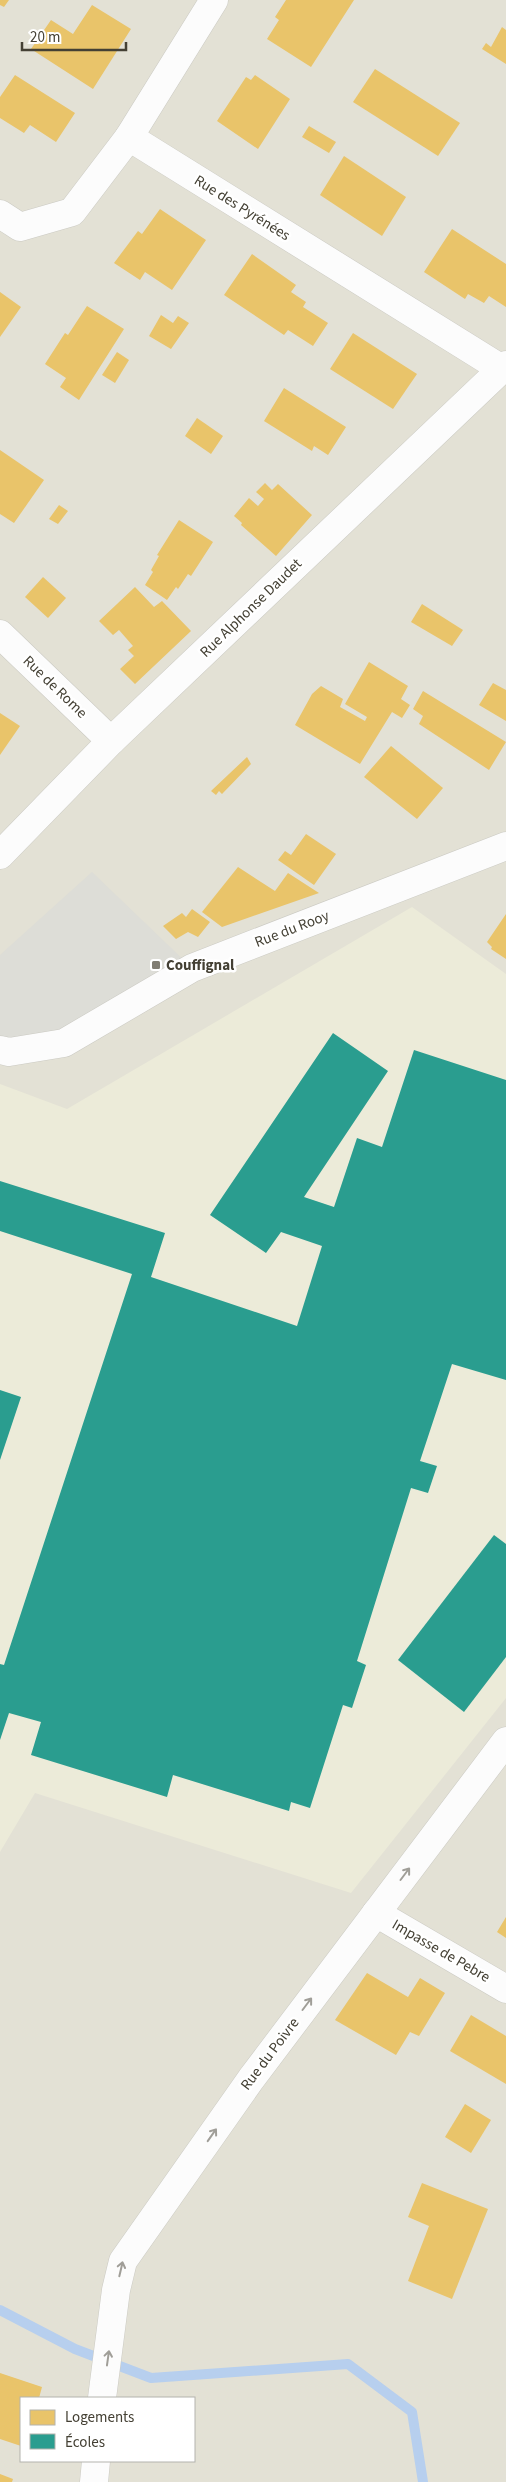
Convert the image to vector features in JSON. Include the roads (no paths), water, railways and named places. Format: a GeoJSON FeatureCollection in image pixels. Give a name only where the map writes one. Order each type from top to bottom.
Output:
{"type":"FeatureCollection","features":[{"type":"Feature","properties":{"kind":"street"},"geometry":{"type":"LineString","coordinates":[[0,214],[20,227],[72,212],[129,137],[210,2]]}},
{"type":"Feature","properties":{"kind":"street","name":"Rue des Pyrénées"},"geometry":{"type":"LineString","coordinates":[[129,137],[504,367]]}},
{"type":"Feature","properties":{"kind":"street","name":"Rue Alphonse Daudet"},"geometry":{"type":"LineString","coordinates":[[0,855],[111,741],[504,367]]}},
{"type":"Feature","properties":{"kind":"street","name":"Rue de Rome"},"geometry":{"type":"LineString","coordinates":[[0,634],[111,741]]}},
{"type":"Feature","properties":{"kind":"street","name":"Rue du Rooy"},"geometry":{"type":"LineString","coordinates":[[0,1050],[10,1052],[64,1043],[192,968],[506,846]]}},
{"type":"Feature","properties":{"kind":"street","name":"Rue du Poivre"},"geometry":{"type":"LineString","coordinates":[[102,2397],[116,2290],[123,2261],[251,2079],[506,1741]]}},
{"type":"Feature","properties":{"kind":"street","name":"Impasse de Pebre"},"geometry":{"type":"LineString","coordinates":[[376,1913],[506,1989]]}},
{"type":"Feature","properties":{"kind":"street"},"geometry":{"type":"LineString","coordinates":[[94,2482],[96,2462]]}},
{"type":"Feature","properties":{"kind":"waterway"},"geometry":{"type":"LineString","coordinates":[[0,2310],[75,2349],[151,2378],[348,2364],[412,2412],[423,2482]]}},
{"type":"Feature","properties":{"kind":"place","name":"Couffignal"},"geometry":{"type":"Point","coordinates":[156,965]}}]}
